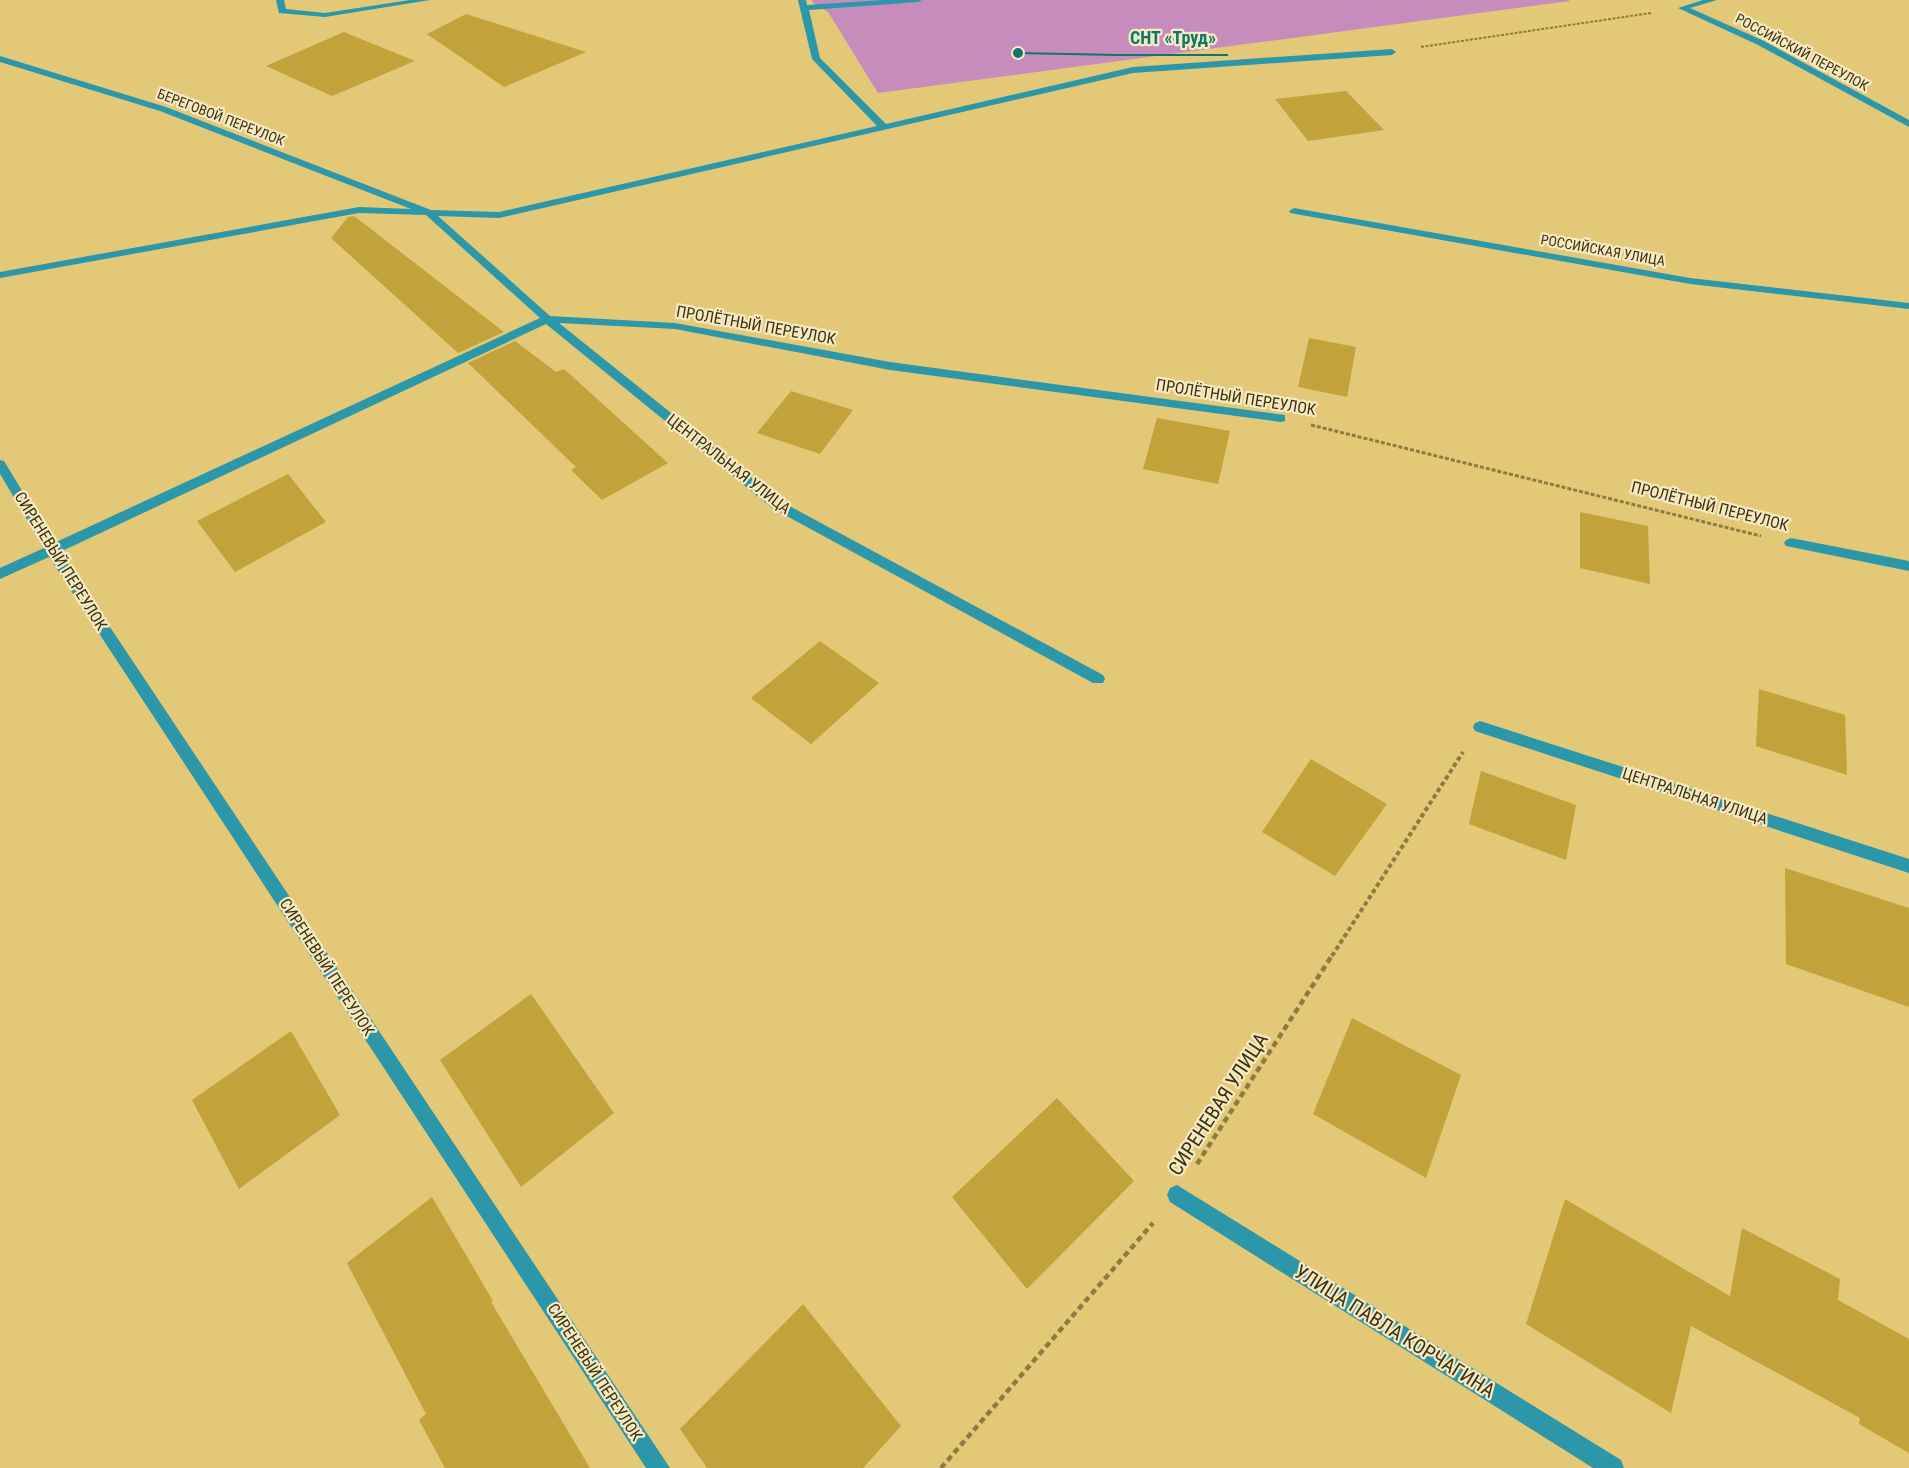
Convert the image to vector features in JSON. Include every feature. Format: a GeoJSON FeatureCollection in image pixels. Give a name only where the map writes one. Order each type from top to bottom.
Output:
{"type":"FeatureCollection","features":[{"type":"Feature","properties":{"kind":"street"},"geometry":{"type":"LineString","coordinates":[[280,0],[282,11],[325,15],[426,0]]}},
{"type":"Feature","properties":{"kind":"street"},"geometry":{"type":"LineString","coordinates":[[883,126],[816,59],[804,4],[918,0]]}},
{"type":"Feature","properties":{"kind":"street"},"geometry":{"type":"LineString","coordinates":[[1682,8],[1713,0]]}},
{"type":"Feature","properties":{"kind":"street","name":"РОССИЙСКИЙ ПЕРЕУЛОК"},"geometry":{"type":"LineString","coordinates":[[1682,8],[1761,43],[1909,124]]}},
{"type":"Feature","properties":{"kind":"street"},"geometry":{"type":"LineString","coordinates":[[0,275],[359,210],[499,215],[1133,70],[1392,52]]}},
{"type":"Feature","properties":{"kind":"street","name":"БЕРЕГОВОЙ ПЕРЕУЛОК"},"geometry":{"type":"LineString","coordinates":[[0,59],[163,109],[428,212]]}},
{"type":"Feature","properties":{"kind":"street","name":"РОССИЙСКАЯ УЛИЦА"},"geometry":{"type":"LineString","coordinates":[[1294,210],[1690,280],[1909,306]]}},
{"type":"Feature","properties":{"kind":"street","name":"ЦЕНТРАЛЬНАЯ УЛИЦА"},"geometry":{"type":"LineString","coordinates":[[428,212],[547,319],[777,505],[1098,679]]}},
{"type":"Feature","properties":{"kind":"street"},"geometry":{"type":"LineString","coordinates":[[0,574],[547,319]]}},
{"type":"Feature","properties":{"kind":"street","name":"ПРОЛЁТНЫЙ ПЕРЕУЛОК"},"geometry":{"type":"LineString","coordinates":[[547,319],[675,326],[890,366],[1281,418]]}},
{"type":"Feature","properties":{"kind":"street","name":"СИРЕНЕВЫЙ ПЕРЕУЛОК"},"geometry":{"type":"LineString","coordinates":[[0,464],[51,549],[658,1468]]}},
{"type":"Feature","properties":{"kind":"street","name":"ПРОЛЁТНЫЙ ПЕРЕУЛОК"},"geometry":{"type":"LineString","coordinates":[[1791,543],[1909,566]]}},
{"type":"Feature","properties":{"kind":"street","name":"ЦЕНТРАЛЬНАЯ УЛИЦА"},"geometry":{"type":"LineString","coordinates":[[1480,727],[1909,866]]}},
{"type":"Feature","properties":{"kind":"street","name":"УЛИЦА ПАВЛА КОРЧАГИНА"},"geometry":{"type":"LineString","coordinates":[[1177,1195],[1613,1468]]}},
{"type":"Feature","properties":{"kind":"path"},"geometry":{"type":"LineString","coordinates":[[1392,52],[1682,8]]}},
{"type":"Feature","properties":{"kind":"path","name":"ПРОЛЁТНЫЙ ПЕРЕУЛОК"},"geometry":{"type":"LineString","coordinates":[[1281,418],[1791,543]]}},
{"type":"Feature","properties":{"kind":"path","name":"СИРЕНЕВАЯ УЛИЦА"},"geometry":{"type":"LineString","coordinates":[[941,1468],[1177,1195],[1480,727]]}},
{"type":"Feature","properties":{"kind":"shaded area"},"geometry":{"type":"Polygon","coordinates":[[[812,0],[1570,1],[878,93],[828,12],[812,0]]]}},
{"type":"Feature","properties":{"kind":"building"},"geometry":{"type":"Polygon","coordinates":[[[466,14],[586,52],[504,87],[427,34],[466,14]]]}},
{"type":"Feature","properties":{"kind":"building"},"geometry":{"type":"Polygon","coordinates":[[[344,32],[415,61],[332,96],[266,66],[344,32]]]}},
{"type":"Feature","properties":{"kind":"building"},"geometry":{"type":"Polygon","coordinates":[[[1346,91],[1384,130],[1308,141],[1275,99],[1346,91]]]}},
{"type":"Feature","properties":{"kind":"building"},"geometry":{"type":"Polygon","coordinates":[[[354,216],[504,332],[458,353],[331,238],[348,217],[354,216]]]}},
{"type":"Feature","properties":{"kind":"building"},"geometry":{"type":"Polygon","coordinates":[[[1309,338],[1356,347],[1347,397],[1298,387],[1309,338]]]}},
{"type":"Feature","properties":{"kind":"building"},"geometry":{"type":"Polygon","coordinates":[[[515,341],[556,372],[564,369],[668,463],[602,500],[571,470],[576,467],[468,363],[515,341]]]}},
{"type":"Feature","properties":{"kind":"building"},"geometry":{"type":"Polygon","coordinates":[[[791,391],[853,410],[820,454],[757,433],[791,391]]]}},
{"type":"Feature","properties":{"kind":"building"},"geometry":{"type":"Polygon","coordinates":[[[1157,418],[1230,431],[1218,484],[1143,469],[1157,418]]]}},
{"type":"Feature","properties":{"kind":"building"},"geometry":{"type":"Polygon","coordinates":[[[288,474],[326,522],[235,572],[197,521],[288,474]]]}},
{"type":"Feature","properties":{"kind":"building"},"geometry":{"type":"Polygon","coordinates":[[[1580,512],[1648,526],[1650,584],[1580,568],[1580,512]]]}},
{"type":"Feature","properties":{"kind":"building"},"geometry":{"type":"Polygon","coordinates":[[[820,641],[879,683],[811,744],[751,698],[820,641]]]}},
{"type":"Feature","properties":{"kind":"building"},"geometry":{"type":"Polygon","coordinates":[[[1759,689],[1845,715],[1847,775],[1756,746],[1759,689]]]}},
{"type":"Feature","properties":{"kind":"building"},"geometry":{"type":"Polygon","coordinates":[[[1311,759],[1387,804],[1335,876],[1262,832],[1311,759]]]}},
{"type":"Feature","properties":{"kind":"building"},"geometry":{"type":"Polygon","coordinates":[[[1481,771],[1576,805],[1566,860],[1469,824],[1481,771]]]}},
{"type":"Feature","properties":{"kind":"building"},"geometry":{"type":"Polygon","coordinates":[[[1785,868],[1909,908],[1909,1007],[1786,964],[1785,868]]]}},
{"type":"Feature","properties":{"kind":"building"},"geometry":{"type":"Polygon","coordinates":[[[531,994],[614,1113],[521,1187],[440,1060],[531,994]]]}},
{"type":"Feature","properties":{"kind":"building"},"geometry":{"type":"Polygon","coordinates":[[[1352,1018],[1461,1075],[1426,1178],[1313,1114],[1352,1018]]]}},
{"type":"Feature","properties":{"kind":"building"},"geometry":{"type":"Polygon","coordinates":[[[291,1031],[340,1115],[239,1189],[192,1100],[291,1031]]]}},
{"type":"Feature","properties":{"kind":"building"},"geometry":{"type":"Polygon","coordinates":[[[1057,1098],[1134,1181],[1027,1289],[952,1197],[1057,1098]]]}},
{"type":"Feature","properties":{"kind":"building"},"geometry":{"type":"Polygon","coordinates":[[[432,1197],[493,1301],[491,1302],[590,1468],[445,1468],[419,1420],[426,1414],[347,1263],[432,1197]]]}},
{"type":"Feature","properties":{"kind":"building"},"geometry":{"type":"Polygon","coordinates":[[[1565,1199],[1730,1296],[1742,1228],[1840,1279],[1838,1300],[1909,1339],[1909,1453],[1859,1424],[1860,1418],[1691,1326],[1671,1413],[1526,1324],[1565,1199]]]}},
{"type":"Feature","properties":{"kind":"building"},"geometry":{"type":"Polygon","coordinates":[[[803,1304],[901,1426],[863,1468],[707,1468],[680,1429],[803,1304]]]}},
{"type":"Feature","properties":{"kind":"place","name":"СНТ «Труд»"},"geometry":{"type":"Point","coordinates":[1018,53]}}]}
